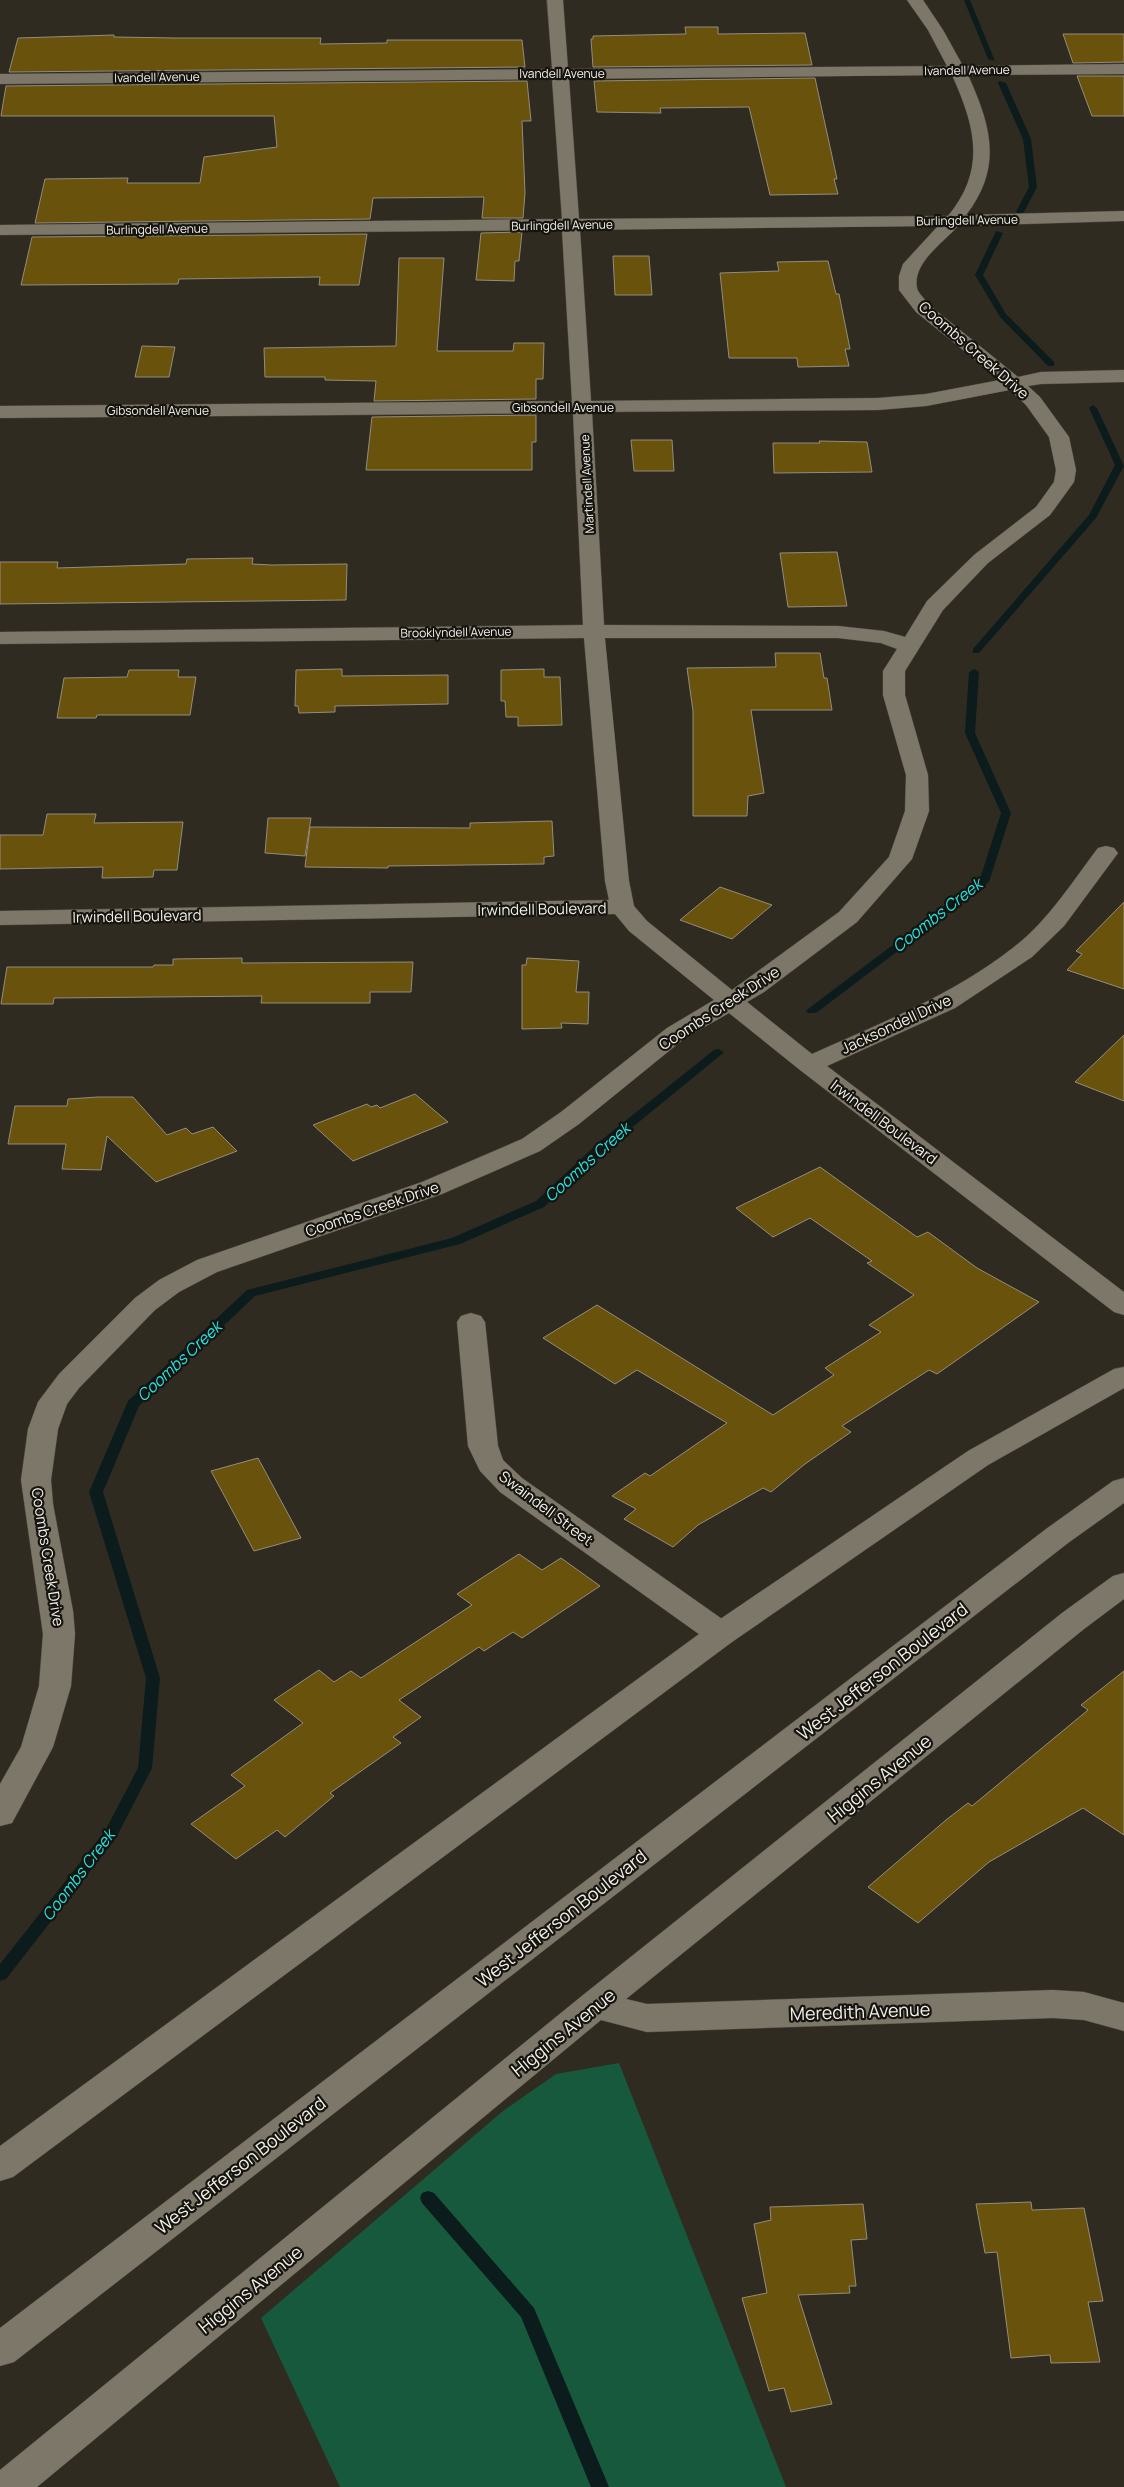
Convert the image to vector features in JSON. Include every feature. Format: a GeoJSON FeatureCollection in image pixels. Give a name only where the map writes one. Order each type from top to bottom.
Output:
{"type":"FeatureCollection","features":[{"type":"Feature","properties":{"kind":"street","name":"Martindell Avenue"},"geometry":{"type":"LineString","coordinates":[[555,0],[566,146],[594,631],[617,881],[622,907]]}},
{"type":"Feature","properties":{"kind":"street","name":"Coombs Creek Drive"},"geometry":{"type":"LineString","coordinates":[[0,1814],[36,1747],[55,1686],[59,1634],[57,1611],[38,1504],[36,1480],[43,1429],[53,1402],[69,1381],[145,1304],[168,1286],[207,1266],[432,1188],[484,1168],[531,1145],[570,1118],[676,1033],[755,987],[848,917],[900,858],[917,811],[917,775],[894,695],[894,671],[935,606],[982,559],[1043,510],[1064,482],[1066,470],[1059,437],[1047,418],[1015,382],[922,308],[908,290],[908,276],[912,264],[971,198],[982,167],[982,144],[978,121],[956,70],[930,21],[915,0]]}},
{"type":"Feature","properties":{"kind":"street","name":"Ivandell Avenue"},"geometry":{"type":"LineString","coordinates":[[0,79],[1124,69]]}},
{"type":"Feature","properties":{"kind":"street","name":"Burlingdell Avenue"},"geometry":{"type":"LineString","coordinates":[[0,230],[952,221],[1124,216]]}},
{"type":"Feature","properties":{"kind":"street","name":"Gibsondell Avenue"},"geometry":{"type":"LineString","coordinates":[[0,412],[878,404],[926,400],[1015,382],[1065,376],[1124,376]]}},
{"type":"Feature","properties":{"kind":"street","name":"Brooklyndell Avenue"},"geometry":{"type":"LineString","coordinates":[[0,638],[594,631],[838,632],[884,637],[910,646]]}},
{"type":"Feature","properties":{"kind":"street","name":"Jacksondell Drive"},"geometry":{"type":"LineString","coordinates":[[809,1065],[946,1003],[1023,952],[1055,921],[1106,854]]}},
{"type":"Feature","properties":{"kind":"street","name":"Irwindell Boulevard"},"geometry":{"type":"LineString","coordinates":[[0,918],[622,907],[638,926],[809,1065],[1124,1306]]}},
{"type":"Feature","properties":{"kind":"street","name":"Swaindell Street"},"geometry":{"type":"LineString","coordinates":[[471,1322],[483,1446],[490,1464],[511,1485],[721,1634]]}},
{"type":"Feature","properties":{"kind":"street"},"geometry":{"type":"LineString","coordinates":[[0,2166],[721,1634],[978,1458],[1124,1376]]}},
{"type":"Feature","properties":{"kind":"street","name":"West Jefferson Boulevard"},"geometry":{"type":"LineString","coordinates":[[0,2350],[1057,1536],[1124,1488]]}},
{"type":"Feature","properties":{"kind":"street","name":"Higgins Avenue"},"geometry":{"type":"LineString","coordinates":[[8,2487],[595,2005],[1073,1621],[1124,1584]]}},
{"type":"Feature","properties":{"kind":"street","name":"Meredith Avenue"},"geometry":{"type":"LineString","coordinates":[[595,2005],[647,2018],[1053,2004],[1084,2006],[1124,2017]]}},
{"type":"Feature","properties":{"kind":"green space"},"geometry":{"type":"Polygon","coordinates":[[[619,2063],[786,2487],[340,2487],[261,2318],[503,2111],[556,2074],[619,2063]]]}},
{"type":"Feature","properties":{"kind":"building"},"geometry":{"type":"Polygon","coordinates":[[[685,27],[718,27],[718,34],[805,33],[812,65],[593,67],[591,39],[593,39],[593,36],[686,34],[685,27]]]}},
{"type":"Feature","properties":{"kind":"building"},"geometry":{"type":"Polygon","coordinates":[[[1063,34],[1124,34],[1124,62],[1073,63],[1063,34]]]}},
{"type":"Feature","properties":{"kind":"building"},"geometry":{"type":"Polygon","coordinates":[[[114,35],[114,37],[176,38],[321,38],[320,44],[387,43],[387,40],[522,40],[525,67],[9,72],[18,38],[114,35]]]}},
{"type":"Feature","properties":{"kind":"building"},"geometry":{"type":"Polygon","coordinates":[[[1077,76],[1124,76],[1124,116],[1092,116],[1077,76]]]}},
{"type":"Feature","properties":{"kind":"building"},"geometry":{"type":"Polygon","coordinates":[[[815,78],[837,179],[834,179],[838,194],[770,195],[749,107],[660,108],[661,113],[597,112],[594,81],[815,78]]]}},
{"type":"Feature","properties":{"kind":"building"},"geometry":{"type":"Polygon","coordinates":[[[527,81],[531,121],[522,121],[525,193],[523,218],[482,218],[484,197],[373,198],[370,219],[35,223],[45,179],[128,178],[127,183],[200,183],[204,157],[277,147],[274,116],[1,116],[6,86],[527,81]]]}},
{"type":"Feature","properties":{"kind":"building"},"geometry":{"type":"Polygon","coordinates":[[[522,232],[519,261],[515,261],[514,281],[476,280],[481,233],[522,232]]]}},
{"type":"Feature","properties":{"kind":"building"},"geometry":{"type":"Polygon","coordinates":[[[367,234],[359,285],[319,285],[320,277],[179,279],[178,284],[21,285],[32,237],[367,234]]]}},
{"type":"Feature","properties":{"kind":"building"},"geometry":{"type":"Polygon","coordinates":[[[613,256],[649,256],[652,295],[615,295],[613,256]]]}},
{"type":"Feature","properties":{"kind":"building"},"geometry":{"type":"Polygon","coordinates":[[[399,258],[444,258],[437,351],[513,351],[514,343],[544,343],[543,379],[536,379],[536,399],[374,401],[376,381],[325,380],[325,377],[265,377],[264,348],[396,346],[399,258]]]}},
{"type":"Feature","properties":{"kind":"building"},"geometry":{"type":"Polygon","coordinates":[[[828,261],[836,294],[839,294],[850,349],[845,349],[849,366],[798,367],[797,358],[729,358],[720,273],[779,271],[777,262],[828,261]]]}},
{"type":"Feature","properties":{"kind":"building"},"geometry":{"type":"Polygon","coordinates":[[[142,346],[175,347],[169,377],[135,377],[142,346]]]}},
{"type":"Feature","properties":{"kind":"building"},"geometry":{"type":"Polygon","coordinates":[[[536,415],[536,442],[532,442],[532,470],[366,470],[372,417],[536,415]]]}},
{"type":"Feature","properties":{"kind":"building"},"geometry":{"type":"Polygon","coordinates":[[[631,440],[672,440],[674,471],[634,471],[631,440]]]}},
{"type":"Feature","properties":{"kind":"building"},"geometry":{"type":"Polygon","coordinates":[[[819,441],[867,442],[872,472],[774,473],[773,443],[820,443],[819,441]]]}},
{"type":"Feature","properties":{"kind":"building"},"geometry":{"type":"Polygon","coordinates":[[[837,552],[847,606],[788,607],[780,553],[837,552]]]}},
{"type":"Feature","properties":{"kind":"building"},"geometry":{"type":"Polygon","coordinates":[[[253,558],[252,564],[347,564],[346,600],[0,604],[0,562],[58,562],[57,568],[186,564],[187,559],[253,558]]]}},
{"type":"Feature","properties":{"kind":"building"},"geometry":{"type":"Polygon","coordinates":[[[775,653],[820,653],[824,678],[827,678],[832,710],[751,710],[764,793],[748,796],[747,816],[693,816],[693,711],[687,668],[776,667],[775,653]]]}},
{"type":"Feature","properties":{"kind":"building"},"geometry":{"type":"Polygon","coordinates":[[[342,669],[342,676],[448,675],[448,704],[335,706],[335,712],[299,713],[298,706],[295,706],[296,670],[342,669]]]}},
{"type":"Feature","properties":{"kind":"building"},"geometry":{"type":"Polygon","coordinates":[[[544,669],[544,677],[560,677],[562,725],[518,726],[518,717],[506,717],[505,701],[501,701],[501,670],[544,669]]]}},
{"type":"Feature","properties":{"kind":"building"},"geometry":{"type":"Polygon","coordinates":[[[129,670],[179,670],[178,677],[196,677],[190,715],[97,715],[96,718],[57,718],[64,678],[127,677],[129,670]]]}},
{"type":"Feature","properties":{"kind":"building"},"geometry":{"type":"Polygon","coordinates":[[[47,814],[96,814],[94,823],[183,822],[177,870],[154,870],[153,877],[102,878],[103,867],[0,869],[0,835],[43,835],[47,814]]]}},
{"type":"Feature","properties":{"kind":"building"},"geometry":{"type":"Polygon","coordinates":[[[268,818],[311,818],[305,856],[265,853],[268,818]]]}},
{"type":"Feature","properties":{"kind":"building"},"geometry":{"type":"Polygon","coordinates":[[[552,821],[554,856],[544,857],[544,864],[388,866],[388,868],[305,867],[310,827],[470,828],[470,823],[552,821]]]}},
{"type":"Feature","properties":{"kind":"building"},"geometry":{"type":"Polygon","coordinates":[[[720,887],[772,905],[732,939],[680,920],[720,887]]]}},
{"type":"Feature","properties":{"kind":"building"},"geometry":{"type":"Polygon","coordinates":[[[1124,902],[1124,989],[1067,970],[1082,954],[1076,951],[1124,902]]]}},
{"type":"Feature","properties":{"kind":"building"},"geometry":{"type":"Polygon","coordinates":[[[242,958],[242,963],[413,962],[411,992],[370,992],[370,1003],[261,1003],[262,996],[54,998],[53,1004],[1,1004],[7,967],[153,967],[154,965],[173,965],[173,959],[242,958]]]}},
{"type":"Feature","properties":{"kind":"building"},"geometry":{"type":"Polygon","coordinates":[[[527,958],[579,961],[576,992],[589,992],[588,1024],[561,1023],[562,1028],[522,1029],[522,965],[526,965],[527,958]]]}},
{"type":"Feature","properties":{"kind":"building"},"geometry":{"type":"Polygon","coordinates":[[[1124,1035],[1124,1101],[1075,1082],[1124,1035]]]}},
{"type":"Feature","properties":{"kind":"building"},"geometry":{"type":"Polygon","coordinates":[[[415,1094],[448,1122],[353,1161],[313,1125],[367,1104],[371,1107],[377,1105],[380,1108],[415,1094]]]}},
{"type":"Feature","properties":{"kind":"building"},"geometry":{"type":"Polygon","coordinates":[[[133,1097],[167,1135],[186,1128],[192,1134],[213,1127],[237,1151],[156,1182],[107,1136],[101,1170],[62,1169],[66,1144],[8,1144],[15,1106],[67,1106],[68,1099],[133,1097]]]}},
{"type":"Feature","properties":{"kind":"building"},"geometry":{"type":"Polygon","coordinates":[[[820,1167],[917,1237],[928,1232],[977,1268],[1039,1302],[937,1374],[929,1370],[842,1426],[851,1432],[805,1464],[771,1492],[763,1488],[698,1525],[673,1547],[624,1519],[636,1509],[612,1496],[645,1473],[650,1476],[727,1423],[637,1370],[615,1384],[543,1338],[597,1305],[773,1415],[834,1375],[825,1368],[881,1332],[869,1325],[914,1295],[867,1263],[872,1261],[810,1218],[773,1237],[736,1208],[820,1167]]]}},
{"type":"Feature","properties":{"kind":"building"},"geometry":{"type":"Polygon","coordinates":[[[258,1458],[301,1538],[254,1551],[211,1471],[258,1458]]]}},
{"type":"Feature","properties":{"kind":"building"},"geometry":{"type":"Polygon","coordinates":[[[519,1554],[542,1570],[561,1558],[600,1586],[522,1638],[513,1632],[484,1651],[479,1647],[399,1700],[421,1717],[393,1737],[401,1743],[330,1793],[334,1796],[285,1837],[277,1830],[236,1859],[191,1824],[245,1786],[231,1775],[303,1723],[274,1700],[319,1670],[334,1682],[351,1671],[361,1678],[472,1605],[457,1594],[519,1554]]]}},
{"type":"Feature","properties":{"kind":"building"},"geometry":{"type":"Polygon","coordinates":[[[1124,1671],[1124,1835],[1083,1808],[989,1862],[918,1923],[868,1887],[946,1820],[968,1803],[972,1806],[1088,1710],[1081,1705],[1124,1671]]]}},
{"type":"Feature","properties":{"kind":"building"},"geometry":{"type":"Polygon","coordinates":[[[1031,2202],[1032,2210],[1084,2208],[1103,2301],[1088,2302],[1100,2362],[1051,2363],[1050,2355],[1011,2358],[997,2252],[985,2253],[976,2204],[1031,2202]]]}},
{"type":"Feature","properties":{"kind":"building"},"geometry":{"type":"Polygon","coordinates":[[[863,2204],[867,2239],[851,2240],[856,2286],[849,2286],[850,2293],[798,2295],[832,2404],[791,2412],[784,2388],[769,2391],[742,2298],[767,2293],[754,2224],[771,2220],[770,2207],[863,2204]]]}},
{"type":"Feature","properties":{"kind":"waterway","name":"Coombs Creek"},"geometry":{"type":"LineString","coordinates":[[967,0],[992,59]]}},
{"type":"Feature","properties":{"kind":"waterway","name":"Coombs Creek"},"geometry":{"type":"LineString","coordinates":[[1002,83],[1027,139],[1033,187],[1020,212]]}},
{"type":"Feature","properties":{"kind":"waterway","name":"Coombs Creek"},"geometry":{"type":"LineString","coordinates":[[999,233],[979,275],[1003,315],[1051,364]]}},
{"type":"Feature","properties":{"kind":"waterway","name":"Coombs Creek"},"geometry":{"type":"LineString","coordinates":[[976,651],[1093,516],[1120,465],[1093,408]]}},
{"type":"Feature","properties":{"kind":"waterway","name":"Coombs Creek"},"geometry":{"type":"LineString","coordinates":[[812,1011],[985,880],[1006,813],[970,733],[974,672]]}},
{"type":"Feature","properties":{"kind":"waterway","name":"Coombs Creek"},"geometry":{"type":"LineString","coordinates":[[0,1975],[111,1834],[145,1768],[153,1678],[96,1492],[133,1404],[251,1293],[456,1241],[540,1204],[603,1145],[718,1052]]}},
{"type":"Feature","properties":{"kind":"waterway"},"geometry":{"type":"LineString","coordinates":[[428,2198],[528,2313],[600,2487]]}}]}
